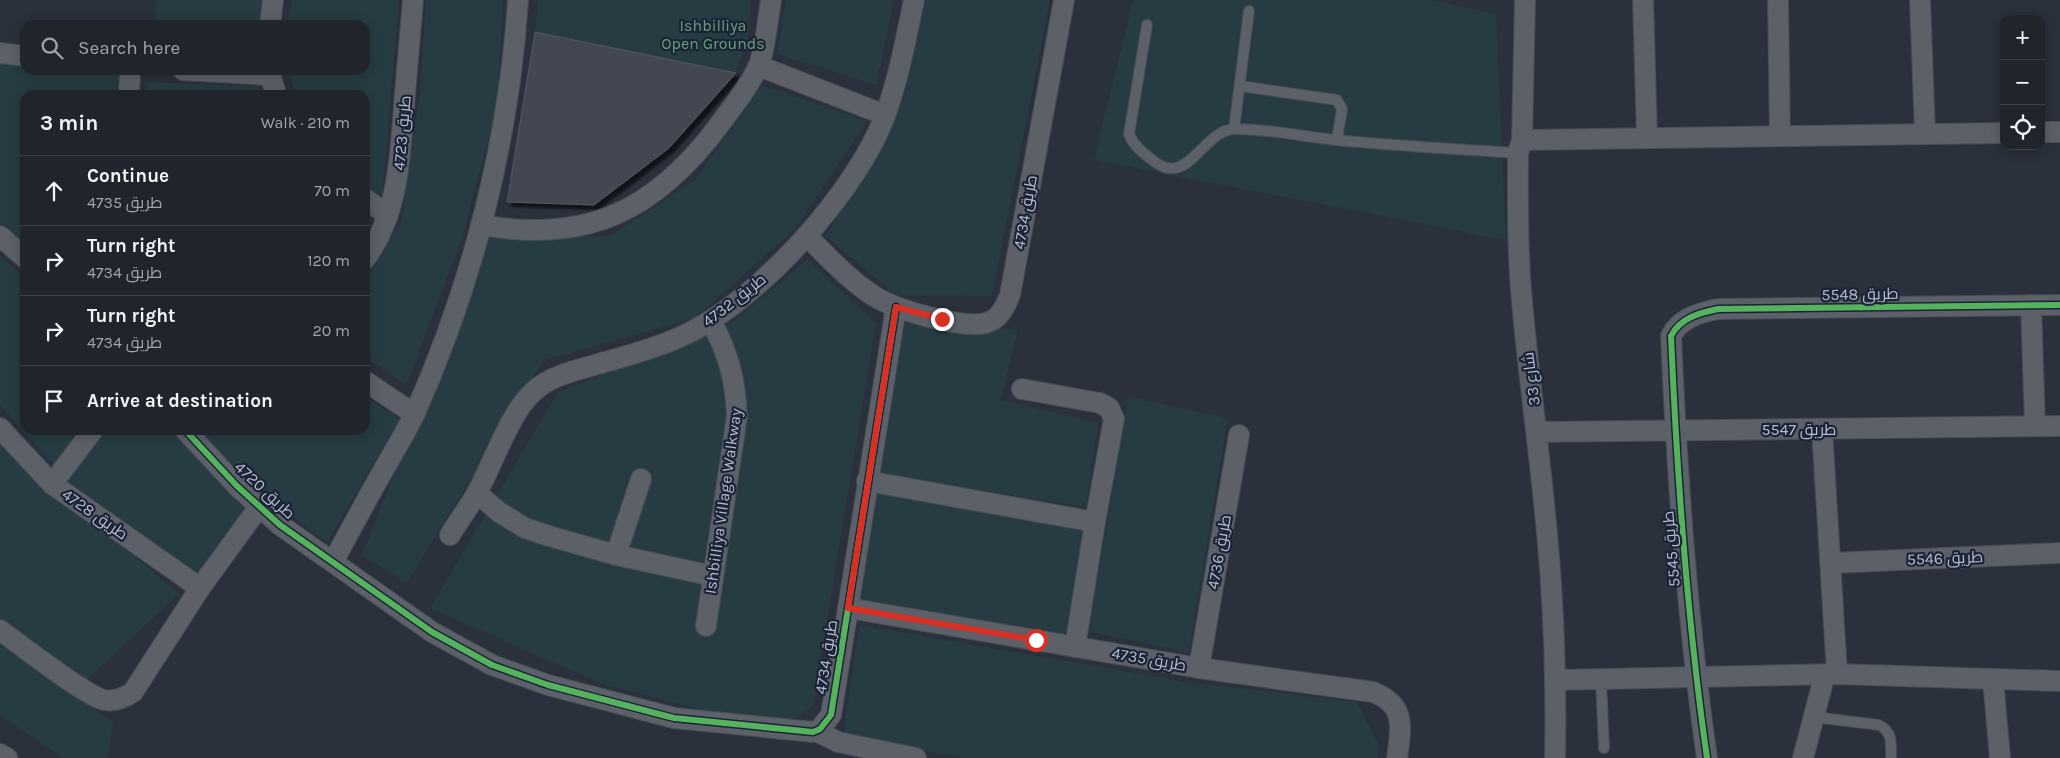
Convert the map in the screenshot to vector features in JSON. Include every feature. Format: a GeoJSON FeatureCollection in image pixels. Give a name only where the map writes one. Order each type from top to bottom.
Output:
{"type":"FeatureCollection","features":[{"type":"Feature","properties":{"kind":"street"},"geometry":{"type":"LineString","coordinates":[[271,20],[273,0]]}},
{"type":"Feature","properties":{"kind":"street","name":"طريق 4723"},"geometry":{"type":"LineString","coordinates":[[370,249],[388,215],[399,169],[413,0]]}},
{"type":"Feature","properties":{"kind":"street"},"geometry":{"type":"LineString","coordinates":[[518,0],[511,74],[503,127],[481,225],[453,318],[414,414],[333,562],[432,632],[492,665],[548,685],[674,718],[807,733],[816,731],[838,742],[916,758]]}},
{"type":"Feature","properties":{"kind":"street"},"geometry":{"type":"LineString","coordinates":[[481,225],[516,231],[552,231],[588,224],[622,212],[663,186],[701,149],[759,66],[771,0]]}},
{"type":"Feature","properties":{"kind":"street","name":"طريق 4732"},"geometry":{"type":"LineString","coordinates":[[450,535],[477,493],[521,404],[546,382],[561,375],[651,349],[682,337],[711,321],[742,297],[808,237],[845,186],[869,148],[885,115],[900,67],[914,0]]}},
{"type":"Feature","properties":{"kind":"street","name":"طريق 4734"},"geometry":{"type":"LineString","coordinates":[[808,237],[857,285],[896,307],[926,316],[974,324],[987,322],[998,317],[1006,307],[1064,0]]}},
{"type":"Feature","properties":{"kind":"street","name":"شارع 33"},"geometry":{"type":"LineString","coordinates":[[1525,0],[1520,147],[1521,290],[1538,432],[1551,582],[1556,680],[1555,758]]}},
{"type":"Feature","properties":{"kind":"street"},"geometry":{"type":"LineString","coordinates":[[1643,0],[1646,138]]}},
{"type":"Feature","properties":{"kind":"street"},"geometry":{"type":"LineString","coordinates":[[1778,0],[1780,136]]}},
{"type":"Feature","properties":{"kind":"street"},"geometry":{"type":"LineString","coordinates":[[1920,0],[1925,134]]}},
{"type":"Feature","properties":{"kind":"street"},"geometry":{"type":"LineString","coordinates":[[0,53],[20,55]]}},
{"type":"Feature","properties":{"kind":"street"},"geometry":{"type":"LineString","coordinates":[[759,66],[885,115]]}},
{"type":"Feature","properties":{"kind":"street"},"geometry":{"type":"LineString","coordinates":[[129,90],[130,75]]}},
{"type":"Feature","properties":{"kind":"street"},"geometry":{"type":"LineString","coordinates":[[270,75],[274,90]]}},
{"type":"Feature","properties":{"kind":"street"},"geometry":{"type":"LineString","coordinates":[[2045,132],[2060,132]]}},
{"type":"Feature","properties":{"kind":"street"},"geometry":{"type":"LineString","coordinates":[[1520,147],[1646,138],[2000,133]]}},
{"type":"Feature","properties":{"kind":"street"},"geometry":{"type":"LineString","coordinates":[[370,203],[388,215]]}},
{"type":"Feature","properties":{"kind":"street"},"geometry":{"type":"LineString","coordinates":[[0,236],[20,254]]}},
{"type":"Feature","properties":{"kind":"street","name":"طريق 5548"},"geometry":{"type":"LineString","coordinates":[[1671,336],[1676,327],[1683,321],[1700,313],[1718,309],[2060,305]]}},
{"type":"Feature","properties":{"kind":"street"},"geometry":{"type":"LineString","coordinates":[[2031,306],[2035,426]]}},
{"type":"Feature","properties":{"kind":"street","name":"طريق 4734"},"geometry":{"type":"LineString","coordinates":[[816,731],[831,715],[896,307]]}},
{"type":"Feature","properties":{"kind":"street","name":"Ishbilliya Village Walkway"},"geometry":{"type":"LineString","coordinates":[[706,626],[737,416],[735,383],[731,367],[726,351],[711,321]]}},
{"type":"Feature","properties":{"kind":"street","name":"طريق 5545"},"geometry":{"type":"LineString","coordinates":[[1671,336],[1675,430],[1695,677],[1707,758]]}},
{"type":"Feature","properties":{"kind":"street"},"geometry":{"type":"LineString","coordinates":[[370,384],[414,414]]}},
{"type":"Feature","properties":{"kind":"street"},"geometry":{"type":"LineString","coordinates":[[1022,389],[1100,403],[1109,408],[1114,419],[1094,522],[1074,647]]}},
{"type":"Feature","properties":{"kind":"street","name":"طريق 5547"},"geometry":{"type":"LineString","coordinates":[[1538,432],[2060,426]]}},
{"type":"Feature","properties":{"kind":"street","name":"طريق 4728"},"geometry":{"type":"LineString","coordinates":[[0,428],[52,484],[200,588]]}},
{"type":"Feature","properties":{"kind":"street"},"geometry":{"type":"LineString","coordinates":[[1803,758],[1814,717],[1831,674],[1831,563],[1822,429]]}},
{"type":"Feature","properties":{"kind":"street"},"geometry":{"type":"LineString","coordinates":[[52,484],[89,435]]}},
{"type":"Feature","properties":{"kind":"street","name":"طريق 4720"},"geometry":{"type":"LineString","coordinates":[[191,435],[259,507],[280,525],[333,562]]}},
{"type":"Feature","properties":{"kind":"street","name":"طريق 4736"},"geometry":{"type":"LineString","coordinates":[[1199,668],[1240,435]]}},
{"type":"Feature","properties":{"kind":"street"},"geometry":{"type":"LineString","coordinates":[[616,555],[642,479]]}},
{"type":"Feature","properties":{"kind":"street"},"geometry":{"type":"LineString","coordinates":[[867,481],[1094,522]]}},
{"type":"Feature","properties":{"kind":"street"},"geometry":{"type":"LineString","coordinates":[[477,493],[499,512],[525,528],[616,555],[713,576]]}},
{"type":"Feature","properties":{"kind":"street"},"geometry":{"type":"LineString","coordinates":[[0,630],[96,697],[115,700],[133,692],[200,588],[259,507]]}},
{"type":"Feature","properties":{"kind":"street","name":"طريق 5546"},"geometry":{"type":"LineString","coordinates":[[1831,563],[2060,553]]}},
{"type":"Feature","properties":{"kind":"street","name":"طريق 4735"},"geometry":{"type":"LineString","coordinates":[[848,608],[1199,668],[1373,692],[1391,702],[1396,710],[1401,726],[1397,758]]}},
{"type":"Feature","properties":{"kind":"street"},"geometry":{"type":"LineString","coordinates":[[1556,680],[1831,674],[2060,681]]}},
{"type":"Feature","properties":{"kind":"street"},"geometry":{"type":"LineString","coordinates":[[1993,679],[2000,758]]}},
{"type":"Feature","properties":{"kind":"street"},"geometry":{"type":"LineString","coordinates":[[0,754],[6,758]]}},
{"type":"Feature","properties":{"kind":"lane"},"geometry":{"type":"LineString","coordinates":[[1234,129],[1250,11]]}},
{"type":"Feature","properties":{"kind":"lane"},"geometry":{"type":"LineString","coordinates":[[1147,25],[1128,127],[1133,143],[1163,167],[1178,168],[1190,161],[1213,137],[1227,130],[1234,129],[1337,140],[1520,147]]}},
{"type":"Feature","properties":{"kind":"lane"},"geometry":{"type":"LineString","coordinates":[[1240,86],[1338,100],[1342,109],[1337,140]]}},
{"type":"Feature","properties":{"kind":"lane"},"geometry":{"type":"LineString","coordinates":[[1601,679],[1604,748]]}},
{"type":"Feature","properties":{"kind":"lane"},"geometry":{"type":"LineString","coordinates":[[1814,717],[1879,725],[1887,729],[1891,736],[1891,758]]}},
{"type":"Feature","properties":{"kind":"green space"},"geometry":{"type":"Polygon","coordinates":[[[157,0],[262,0],[260,20],[155,20],[157,0]]]}},
{"type":"Feature","properties":{"kind":"green space"},"geometry":{"type":"Polygon","coordinates":[[[292,0],[399,0],[382,197],[370,189],[370,90],[294,90],[290,75],[370,75],[370,20],[289,20],[292,0]]]}},
{"type":"Feature","properties":{"kind":"green space"},"geometry":{"type":"Polygon","coordinates":[[[426,0],[503,0],[497,107],[461,241],[406,385],[370,360],[370,272],[401,222],[420,94],[426,0]]]}},
{"type":"Feature","properties":{"kind":"green space","name":"Ishbilliya Open Grounds"},"geometry":{"type":"Polygon","coordinates":[[[538,0],[751,0],[748,35],[736,73],[535,32],[538,0]]]}},
{"type":"Feature","properties":{"kind":"green space"},"geometry":{"type":"Polygon","coordinates":[[[786,0],[894,0],[876,85],[777,54],[786,0]]]}},
{"type":"Feature","properties":{"kind":"green space"},"geometry":{"type":"Polygon","coordinates":[[[926,0],[1050,0],[992,296],[895,295],[826,236],[903,102],[926,0]]]}},
{"type":"Feature","properties":{"kind":"green space"},"geometry":{"type":"Polygon","coordinates":[[[1133,0],[1431,0],[1496,14],[1506,240],[1094,160],[1133,0]]]}},
{"type":"Feature","properties":{"kind":"green space"},"geometry":{"type":"Polygon","coordinates":[[[0,62],[20,64],[20,75],[118,75],[117,90],[20,90],[20,240],[0,222],[0,62]]]}},
{"type":"Feature","properties":{"kind":"green space"},"geometry":{"type":"Polygon","coordinates":[[[146,82],[257,86],[258,90],[148,90],[146,82]]]}},
{"type":"Feature","properties":{"kind":"green space"},"geometry":{"type":"Polygon","coordinates":[[[762,85],[867,121],[795,229],[695,318],[544,360],[407,583],[362,555],[489,238],[610,236],[695,180],[762,85]]]}},
{"type":"Feature","properties":{"kind":"green space"},"geometry":{"type":"Polygon","coordinates":[[[0,256],[20,274],[20,427],[0,405],[0,256]]]}},
{"type":"Feature","properties":{"kind":"green space"},"geometry":{"type":"Polygon","coordinates":[[[807,259],[876,323],[813,706],[777,730],[600,683],[430,608],[558,392],[731,324],[807,259]]]}},
{"type":"Feature","properties":{"kind":"green space"},"geometry":{"type":"Polygon","coordinates":[[[905,322],[1018,330],[1001,400],[1098,423],[1086,507],[869,472],[905,322]]]}},
{"type":"Feature","properties":{"kind":"green space"},"geometry":{"type":"Polygon","coordinates":[[[1129,397],[1228,418],[1189,653],[1088,631],[1129,397]]]}},
{"type":"Feature","properties":{"kind":"green space"},"geometry":{"type":"Polygon","coordinates":[[[370,400],[400,419],[327,543],[249,482],[205,435],[370,435],[370,400]]]}},
{"type":"Feature","properties":{"kind":"green space"},"geometry":{"type":"Polygon","coordinates":[[[27,435],[75,435],[54,465],[27,435]]]}},
{"type":"Feature","properties":{"kind":"green space"},"geometry":{"type":"Polygon","coordinates":[[[101,435],[175,435],[244,509],[196,575],[61,490],[101,435]]]}},
{"type":"Feature","properties":{"kind":"green space"},"geometry":{"type":"Polygon","coordinates":[[[0,439],[179,594],[85,681],[0,617],[0,439]]]}},
{"type":"Feature","properties":{"kind":"green space"},"geometry":{"type":"Polygon","coordinates":[[[875,493],[1083,530],[1066,636],[858,599],[875,493]]]}},
{"type":"Feature","properties":{"kind":"green space"},"geometry":{"type":"Polygon","coordinates":[[[859,625],[1194,683],[1357,702],[1379,745],[1377,758],[965,758],[843,738],[859,625]]]}},
{"type":"Feature","properties":{"kind":"green space"},"geometry":{"type":"Polygon","coordinates":[[[0,644],[113,722],[108,758],[63,758],[0,715],[0,644]]]}},
{"type":"Feature","properties":{"kind":"building"},"geometry":{"type":"Polygon","coordinates":[[[535,32],[736,73],[669,148],[594,205],[507,202],[535,32]]]}},
{"type":"Feature","properties":{"kind":"cycle path"},"geometry":{"type":"LineString","coordinates":[[1707,758],[1688,601],[1676,442],[1671,336],[1675,330],[1691,317],[1718,309],[2060,305]]}},
{"type":"Feature","properties":{"kind":"cycle path"},"geometry":{"type":"LineString","coordinates":[[190,435],[237,486],[280,525],[432,632],[492,665],[548,685],[674,718],[813,732],[820,729],[831,715],[896,307]]}},
{"type":"Feature","properties":{"kind":"route"},"geometry":{"type":"LineString","coordinates":[[942,319],[896,307],[848,608],[1036,640]]}}]}
